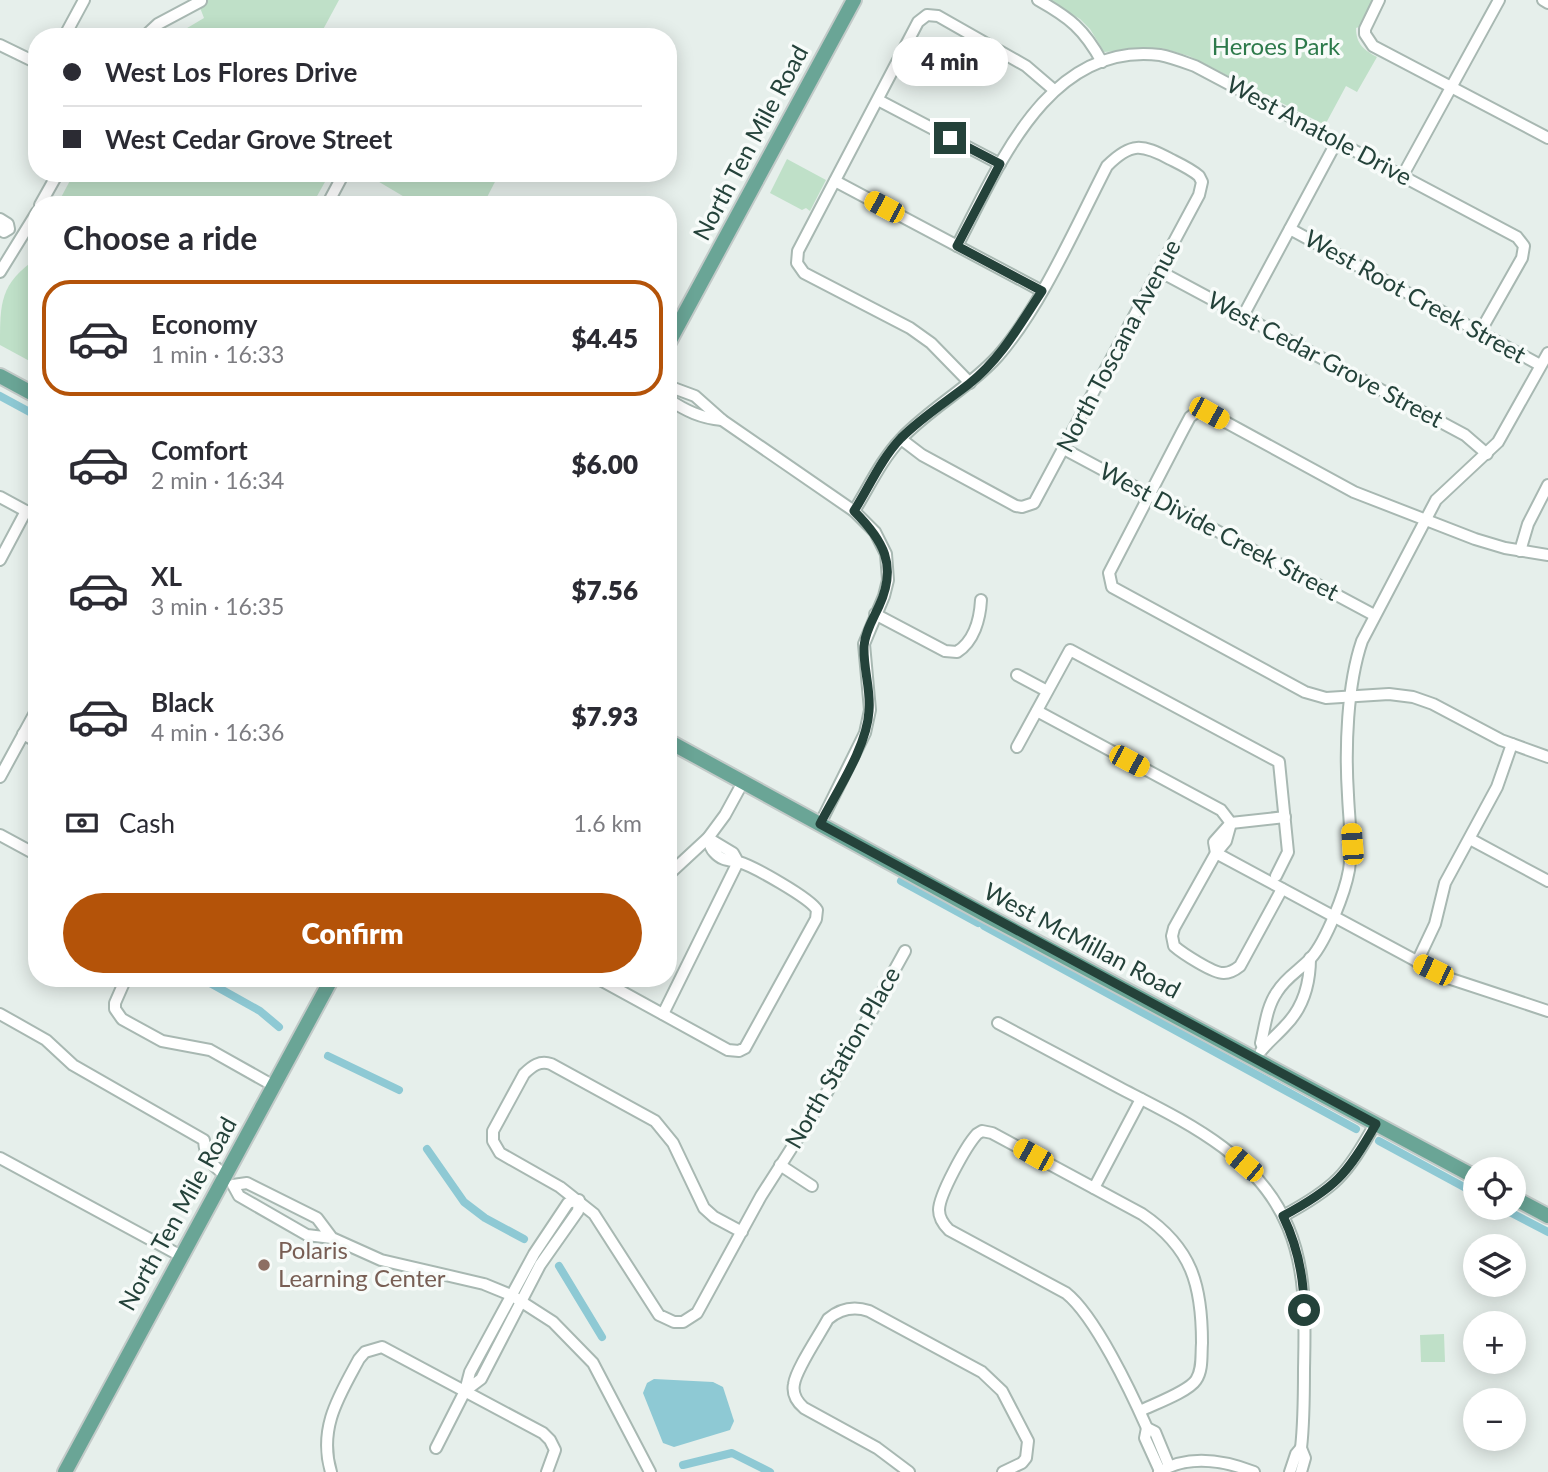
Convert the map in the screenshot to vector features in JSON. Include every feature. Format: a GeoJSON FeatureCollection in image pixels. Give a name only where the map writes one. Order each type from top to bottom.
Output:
{"type":"FeatureCollection","features":[{"type":"Feature","properties":{"kind":"main road","name":"North Ten Mile Road"},"geometry":{"type":"LineString","coordinates":[[677,327],[853,0]]}},
{"type":"Feature","properties":{"kind":"main road"},"geometry":{"type":"LineString","coordinates":[[0,376],[28,391]]}},
{"type":"Feature","properties":{"kind":"main road","name":"West McMillan Road"},"geometry":{"type":"LineString","coordinates":[[677,746],[1260,1055],[1376,1124],[1463,1171]]}},
{"type":"Feature","properties":{"kind":"main road","name":"North Ten Mile Road"},"geometry":{"type":"LineString","coordinates":[[65,1472],[181,1256],[228,1180],[327,987]]}},
{"type":"Feature","properties":{"kind":"main road"},"geometry":{"type":"LineString","coordinates":[[1526,1204],[1548,1216]]}},
{"type":"Feature","properties":{"kind":"street"},"geometry":{"type":"LineString","coordinates":[[69,28],[84,0]]}},
{"type":"Feature","properties":{"kind":"street"},"geometry":{"type":"LineString","coordinates":[[1038,0],[1065,15],[1078,26],[1090,39],[1101,62]]}},
{"type":"Feature","properties":{"kind":"street"},"geometry":{"type":"LineString","coordinates":[[1379,0],[1366,24],[1365,34],[1373,46],[1548,138]]}},
{"type":"Feature","properties":{"kind":"street"},"geometry":{"type":"LineString","coordinates":[[1403,175],[1499,0]]}},
{"type":"Feature","properties":{"kind":"street"},"geometry":{"type":"LineString","coordinates":[[1543,0],[1548,3]]}},
{"type":"Feature","properties":{"kind":"street"},"geometry":{"type":"LineString","coordinates":[[154,28],[185,4],[201,1]]}},
{"type":"Feature","properties":{"kind":"street"},"geometry":{"type":"LineString","coordinates":[[970,383],[931,343],[910,328],[804,274],[797,263],[798,251],[918,22],[927,15],[938,16],[1026,66],[1054,90]]}},
{"type":"Feature","properties":{"kind":"street"},"geometry":{"type":"LineString","coordinates":[[0,45],[28,59]]}},
{"type":"Feature","properties":{"kind":"street","name":"West Anatole Drive"},"geometry":{"type":"LineString","coordinates":[[957,246],[1000,164],[1023,127],[1054,90],[1076,73],[1101,62],[1130,55],[1160,55],[1195,66],[1517,237],[1524,246],[1522,258],[1480,332]]}},
{"type":"Feature","properties":{"kind":"street"},"geometry":{"type":"LineString","coordinates":[[878,100],[1000,164]]}},
{"type":"Feature","properties":{"kind":"street"},"geometry":{"type":"LineString","coordinates":[[1244,316],[1338,141]]}},
{"type":"Feature","properties":{"kind":"street","name":"North Toscana Avenue"},"geometry":{"type":"LineString","coordinates":[[901,439],[922,455],[1016,506],[1028,506],[1038,499],[1199,195],[1202,182],[1194,171],[1151,149],[1138,147],[1121,152],[1107,166],[1042,291]]}},
{"type":"Feature","properties":{"kind":"street"},"geometry":{"type":"LineString","coordinates":[[835,181],[1042,291],[1021,326],[998,356],[970,383],[931,411],[901,439],[890,452],[854,511]]}},
{"type":"Feature","properties":{"kind":"street"},"geometry":{"type":"LineString","coordinates":[[0,219],[8,224],[4,230],[23,237]]}},
{"type":"Feature","properties":{"kind":"street"},"geometry":{"type":"LineString","coordinates":[[0,272],[28,228]]}},
{"type":"Feature","properties":{"kind":"street","name":"West Root Creek Street"},"geometry":{"type":"LineString","coordinates":[[1290,229],[1540,365]]}},
{"type":"Feature","properties":{"kind":"street","name":"West Cedar Grove Street"},"geometry":{"type":"LineString","coordinates":[[1159,271],[1465,435],[1487,454]]}},
{"type":"Feature","properties":{"kind":"street"},"geometry":{"type":"LineString","coordinates":[[1260,1055],[1276,993],[1292,973],[1310,958],[1334,917],[1349,871],[1352,844],[1348,793],[1350,698],[1354,663],[1362,641],[1436,500],[1498,442],[1548,354]]}},
{"type":"Feature","properties":{"kind":"street"},"geometry":{"type":"LineString","coordinates":[[677,389],[695,396],[722,420],[854,511],[875,532],[886,554],[888,580],[864,644],[870,710],[864,733],[820,824]]}},
{"type":"Feature","properties":{"kind":"street"},"geometry":{"type":"LineString","coordinates":[[677,405],[706,419],[722,420]]}},
{"type":"Feature","properties":{"kind":"street"},"geometry":{"type":"LineString","coordinates":[[1548,555],[1475,539],[1354,492],[1209,413],[1198,411],[1186,425],[1109,573],[1112,587],[1305,692],[1326,698],[1389,694],[1413,697],[1512,744],[1548,757]]}},
{"type":"Feature","properties":{"kind":"street","name":"West Divide Creek Street"},"geometry":{"type":"LineString","coordinates":[[1065,449],[1374,615]]}},
{"type":"Feature","properties":{"kind":"street"},"geometry":{"type":"LineString","coordinates":[[1520,551],[1528,524],[1548,485]]}},
{"type":"Feature","properties":{"kind":"street"},"geometry":{"type":"LineString","coordinates":[[0,497],[26,511],[0,559]]}},
{"type":"Feature","properties":{"kind":"street"},"geometry":{"type":"LineString","coordinates":[[875,614],[945,651],[957,652],[965,646],[978,621],[981,600]]}},
{"type":"Feature","properties":{"kind":"street"},"geometry":{"type":"LineString","coordinates":[[1017,747],[1070,650],[1279,762],[1288,852],[1276,876]]}},
{"type":"Feature","properties":{"kind":"street"},"geometry":{"type":"LineString","coordinates":[[1017,674],[1047,691]]}},
{"type":"Feature","properties":{"kind":"street"},"geometry":{"type":"LineString","coordinates":[[1037,711],[1221,810],[1231,823]]}},
{"type":"Feature","properties":{"kind":"street"},"geometry":{"type":"LineString","coordinates":[[0,777],[28,725]]}},
{"type":"Feature","properties":{"kind":"street"},"geometry":{"type":"LineString","coordinates":[[23,734],[28,737]]}},
{"type":"Feature","properties":{"kind":"street"},"geometry":{"type":"LineString","coordinates":[[1417,962],[1435,924],[1445,883],[1497,787],[1512,744]]}},
{"type":"Feature","properties":{"kind":"street"},"geometry":{"type":"LineString","coordinates":[[677,867],[708,838],[725,815],[743,782]]}},
{"type":"Feature","properties":{"kind":"street"},"geometry":{"type":"LineString","coordinates":[[1231,823],[1284,817]]}},
{"type":"Feature","properties":{"kind":"street"},"geometry":{"type":"LineString","coordinates":[[1231,823],[1226,841],[1216,853],[1174,929],[1174,946],[1219,973],[1227,973],[1240,966],[1282,889]]}},
{"type":"Feature","properties":{"kind":"street"},"geometry":{"type":"LineString","coordinates":[[0,835],[28,850]]}},
{"type":"Feature","properties":{"kind":"street"},"geometry":{"type":"LineString","coordinates":[[614,987],[728,1049],[739,1051],[749,1044],[816,919],[817,911],[809,900],[738,862],[733,853],[708,838]]}},
{"type":"Feature","properties":{"kind":"street"},"geometry":{"type":"LineString","coordinates":[[1470,839],[1548,881]]}},
{"type":"Feature","properties":{"kind":"street"},"geometry":{"type":"LineString","coordinates":[[1216,853],[1448,978],[1548,1010]]}},
{"type":"Feature","properties":{"kind":"street"},"geometry":{"type":"LineString","coordinates":[[677,986],[738,862]]}},
{"type":"Feature","properties":{"kind":"street","name":"North Station Place"},"geometry":{"type":"LineString","coordinates":[[579,1200],[601,1223],[654,1309],[666,1319],[683,1322],[697,1313],[780,1165],[826,1094],[905,951]]}},
{"type":"Feature","properties":{"kind":"street"},"geometry":{"type":"LineString","coordinates":[[1260,1055],[1300,1007],[1310,970],[1310,958]]}},
{"type":"Feature","properties":{"kind":"street"},"geometry":{"type":"LineString","coordinates":[[122,987],[117,996],[116,1009],[122,1019],[155,1038],[179,1046],[210,1050],[274,1086]]}},
{"type":"Feature","properties":{"kind":"street"},"geometry":{"type":"LineString","coordinates":[[663,1014],[676,987]]}},
{"type":"Feature","properties":{"kind":"street"},"geometry":{"type":"LineString","coordinates":[[0,1014],[46,1040],[73,1065],[204,1140],[205,1156],[239,1196],[307,1235],[332,1238],[381,1261],[467,1279],[516,1298],[553,1322],[593,1363],[650,1472]]}},
{"type":"Feature","properties":{"kind":"street"},"geometry":{"type":"LineString","coordinates":[[998,1023],[1223,1146],[1244,1164],[1269,1192],[1283,1216],[1299,1259],[1304,1289],[1301,1448],[1305,1458],[1301,1472]]}},
{"type":"Feature","properties":{"kind":"street"},"geometry":{"type":"LineString","coordinates":[[579,1200],[500,1153],[493,1141],[494,1131],[524,1074],[540,1063],[551,1064],[655,1121],[673,1143],[704,1208],[714,1217],[742,1232]]}},
{"type":"Feature","properties":{"kind":"street"},"geometry":{"type":"LineString","coordinates":[[1094,1188],[1141,1099]]}},
{"type":"Feature","properties":{"kind":"street"},"geometry":{"type":"LineString","coordinates":[[1283,1216],[1326,1191],[1342,1177],[1358,1156],[1376,1124]]}},
{"type":"Feature","properties":{"kind":"street"},"geometry":{"type":"LineString","coordinates":[[1140,1411],[1192,1385],[1199,1377],[1202,1309],[1196,1282],[1186,1257],[1158,1225],[992,1133],[982,1131],[973,1139],[940,1199],[939,1217],[949,1230],[1066,1293],[1076,1301],[1093,1325],[1147,1428],[1155,1432],[1163,1470],[1208,1460],[1230,1462],[1254,1472]]}},
{"type":"Feature","properties":{"kind":"street"},"geometry":{"type":"LineString","coordinates":[[0,1157],[181,1256]]}},
{"type":"Feature","properties":{"kind":"street","name":"North Station Place"},"geometry":{"type":"LineString","coordinates":[[780,1165],[812,1186]]}},
{"type":"Feature","properties":{"kind":"street"},"geometry":{"type":"LineString","coordinates":[[228,1180],[247,1183],[317,1218],[332,1238]]}},
{"type":"Feature","properties":{"kind":"street"},"geometry":{"type":"LineString","coordinates":[[436,1448],[465,1391],[470,1372],[516,1298],[551,1226],[568,1203],[579,1200]]}},
{"type":"Feature","properties":{"kind":"street"},"geometry":{"type":"LineString","coordinates":[[909,1472],[877,1448],[804,1408],[797,1401],[794,1392],[795,1379],[828,1319],[835,1313],[851,1309],[869,1311],[982,1372],[994,1382],[1002,1391],[1028,1441],[1028,1453],[1022,1463],[1003,1472]]}},
{"type":"Feature","properties":{"kind":"street"},"geometry":{"type":"LineString","coordinates":[[331,1472],[326,1449],[330,1417],[359,1359],[373,1348],[382,1347],[543,1433],[554,1445],[554,1457],[547,1472]]}},
{"type":"Feature","properties":{"kind":"street"},"geometry":{"type":"LineString","coordinates":[[1290,1472],[1301,1448]]}},
{"type":"Feature","properties":{"kind":"green space"},"geometry":{"type":"Polygon","coordinates":[[[197,0],[339,0],[324,28],[187,28],[204,18],[197,0]]]}},
{"type":"Feature","properties":{"kind":"green space","name":"Heroes Park"},"geometry":{"type":"Polygon","coordinates":[[[1049,0],[1372,0],[1359,27],[1356,28],[1356,34],[1362,46],[1377,57],[1357,92],[1346,86],[1325,125],[1189,56],[1161,48],[1104,52],[1090,29],[1080,19],[1049,0]]]}},
{"type":"Feature","properties":{"kind":"green space"},"geometry":{"type":"Polygon","coordinates":[[[787,159],[826,180],[810,211],[806,208],[802,210],[770,193],[787,159]]]}},
{"type":"Feature","properties":{"kind":"green space"},"geometry":{"type":"Polygon","coordinates":[[[69,182],[325,182],[317,196],[62,196],[69,182]]]}},
{"type":"Feature","properties":{"kind":"green space"},"geometry":{"type":"Polygon","coordinates":[[[379,182],[495,182],[488,196],[403,196],[379,182]]]}},
{"type":"Feature","properties":{"kind":"green space"},"geometry":{"type":"Polygon","coordinates":[[[28,265],[28,360],[0,345],[5,295],[28,265]]]}},
{"type":"Feature","properties":{"kind":"green space"},"geometry":{"type":"Polygon","coordinates":[[[1444,1334],[1445,1362],[1421,1362],[1420,1335],[1444,1334]]]}},
{"type":"Feature","properties":{"kind":"water"},"geometry":{"type":"Polygon","coordinates":[[[654,1379],[713,1382],[723,1387],[734,1421],[730,1430],[674,1447],[663,1443],[643,1393],[647,1383],[654,1379]]]}},
{"type":"Feature","properties":{"kind":"waterway"},"geometry":{"type":"LineString","coordinates":[[0,396],[28,411]]}},
{"type":"Feature","properties":{"kind":"waterway"},"geometry":{"type":"LineString","coordinates":[[901,881],[978,923]]}},
{"type":"Feature","properties":{"kind":"waterway"},"geometry":{"type":"LineString","coordinates":[[984,926],[1356,1129]]}},
{"type":"Feature","properties":{"kind":"waterway"},"geometry":{"type":"LineString","coordinates":[[217,987],[260,1011],[279,1027]]}},
{"type":"Feature","properties":{"kind":"waterway"},"geometry":{"type":"LineString","coordinates":[[328,1056],[399,1090]]}},
{"type":"Feature","properties":{"kind":"waterway"},"geometry":{"type":"LineString","coordinates":[[1379,1141],[1463,1186]]}},
{"type":"Feature","properties":{"kind":"waterway"},"geometry":{"type":"LineString","coordinates":[[427,1149],[464,1202],[485,1218],[524,1239]]}},
{"type":"Feature","properties":{"kind":"waterway"},"geometry":{"type":"LineString","coordinates":[[1525,1220],[1548,1232]]}},
{"type":"Feature","properties":{"kind":"waterway"},"geometry":{"type":"LineString","coordinates":[[559,1266],[602,1337]]}},
{"type":"Feature","properties":{"kind":"waterway"},"geometry":{"type":"LineString","coordinates":[[683,1465],[732,1453],[770,1472]]}},
{"type":"Feature","properties":{"kind":"place","name":"Polaris Learning Center"},"geometry":{"type":"Point","coordinates":[264,1265]}},
{"type":"Feature","properties":{"kind":"route"},"geometry":{"type":"LineString","coordinates":[[950,138],[1000,164],[957,246],[1042,291],[1021,326],[998,356],[970,383],[931,411],[901,439],[890,452],[854,511],[875,532],[886,554],[888,580],[864,644],[870,710],[864,733],[820,824],[1376,1124],[1358,1156],[1342,1177],[1326,1191],[1283,1216],[1299,1259],[1304,1310]]}}]}
